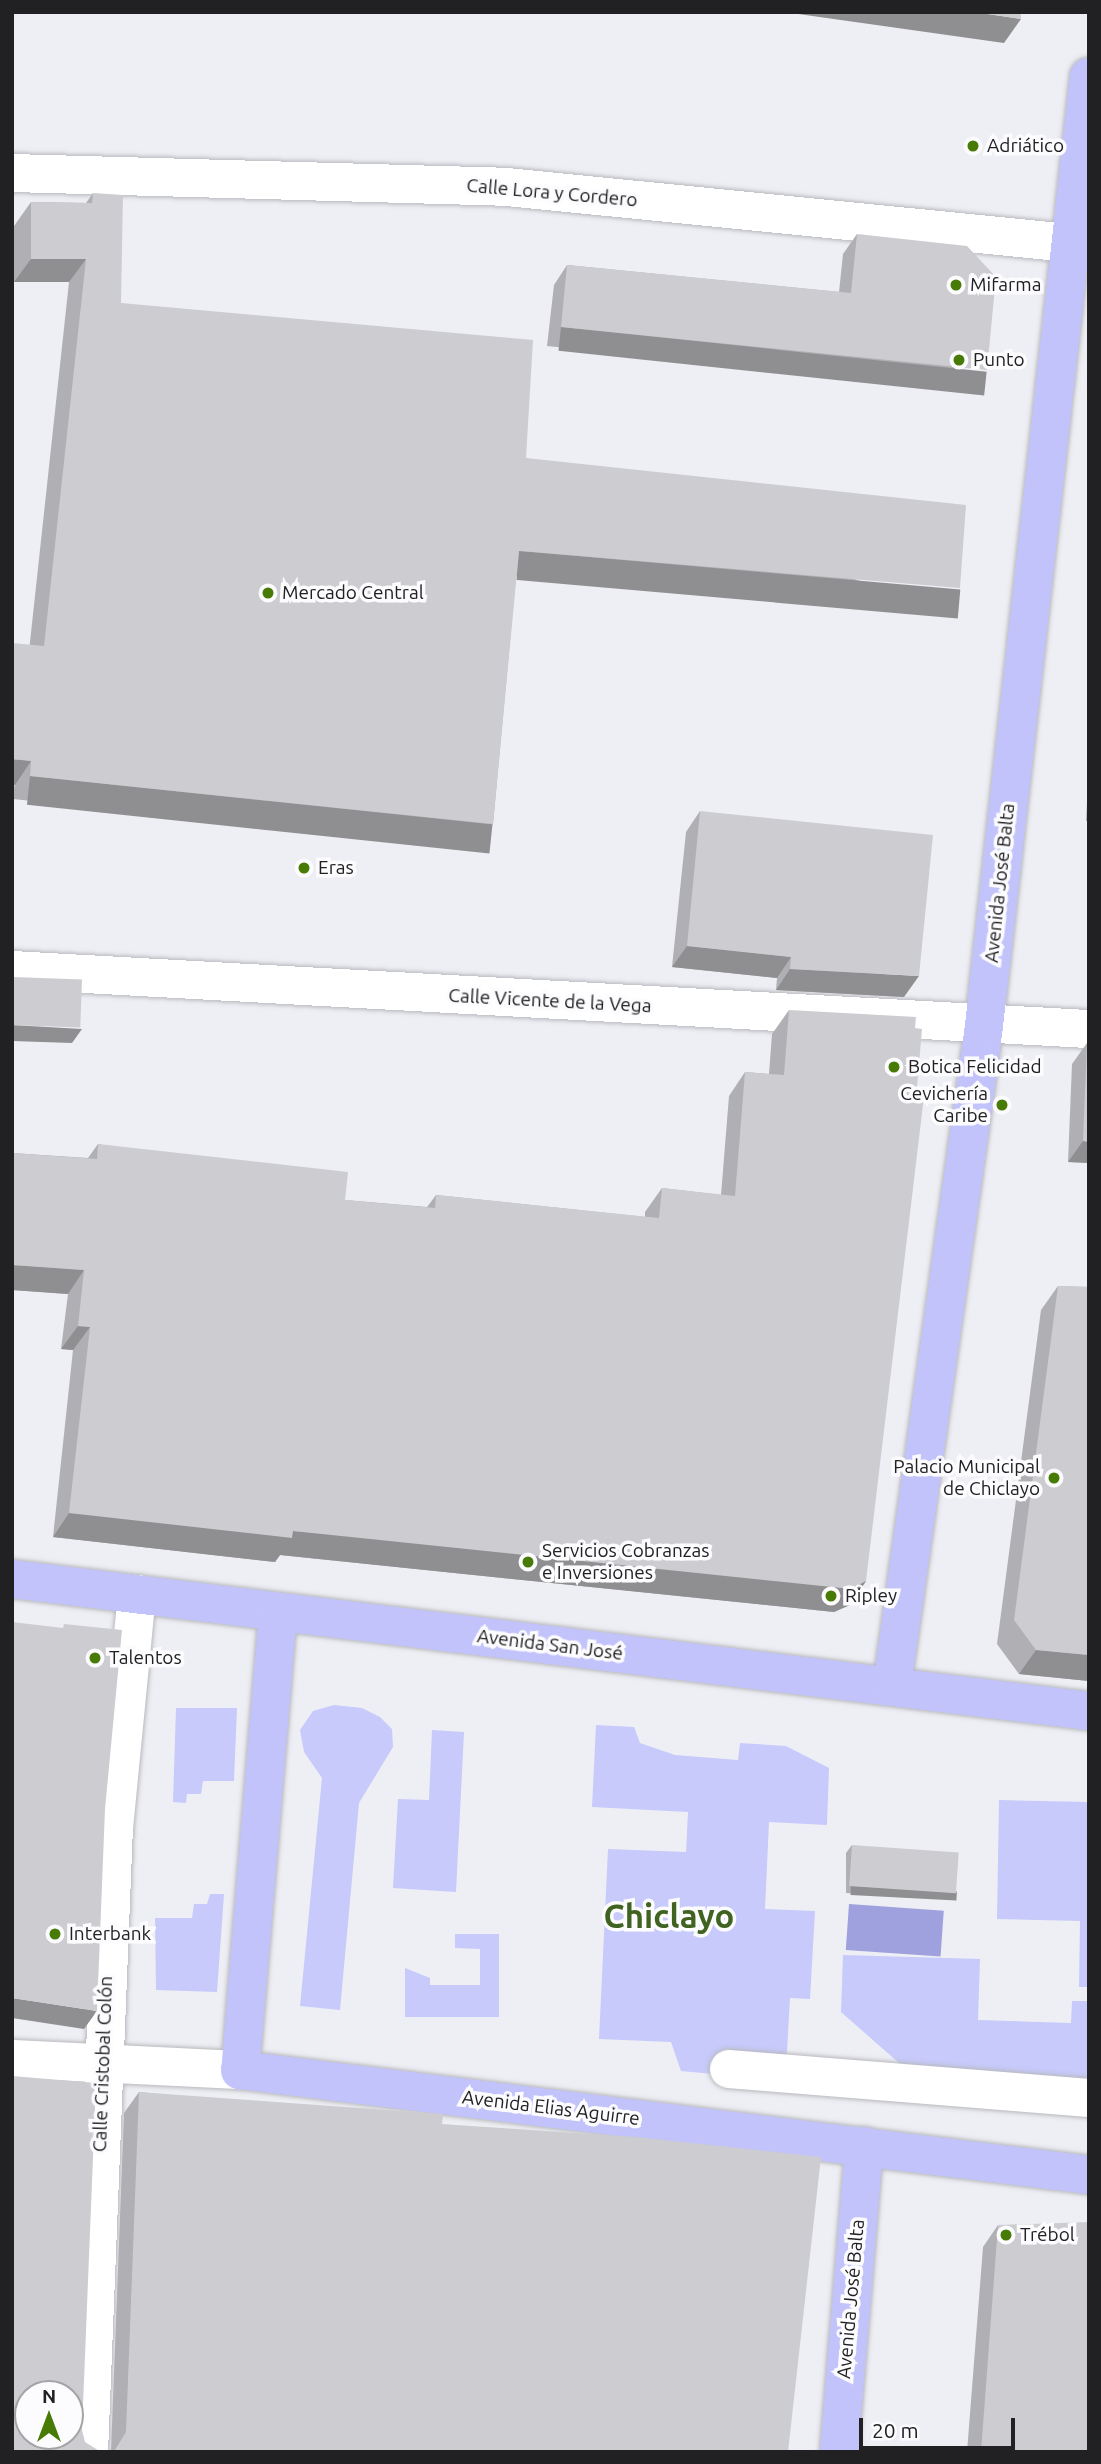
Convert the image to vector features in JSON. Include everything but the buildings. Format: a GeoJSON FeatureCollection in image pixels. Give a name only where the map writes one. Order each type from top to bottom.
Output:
{"type":"FeatureCollection","features":[{"type":"Feature","properties":{"kind":"main road","name":"Avenida José Balta"},"geometry":{"type":"LineString","coordinates":[[892,1686],[984,1026],[1081,244],[1089,77]]}},
{"type":"Feature","properties":{"kind":"main road","name":"Avenida San José"},"geometry":{"type":"LineString","coordinates":[[12,1578],[1089,1712]]}},
{"type":"Feature","properties":{"kind":"main road"},"geometry":{"type":"LineString","coordinates":[[240,2070],[278,1612]]}},
{"type":"Feature","properties":{"kind":"main road","name":"Avenida Elias Aguirre"},"geometry":{"type":"LineString","coordinates":[[240,2070],[1089,2175]]}},
{"type":"Feature","properties":{"kind":"main road","name":"Avenida José Balta"},"geometry":{"type":"LineString","coordinates":[[839,2452],[864,2146]]}},
{"type":"Feature","properties":{"kind":"street","name":"Calle Lora y Cordero"},"geometry":{"type":"LineString","coordinates":[[12,173],[507,187],[1081,244]]}},
{"type":"Feature","properties":{"kind":"street","name":"Calle Vicente de la Vega"},"geometry":{"type":"LineString","coordinates":[[12,970],[984,1026],[1089,1029]]}},
{"type":"Feature","properties":{"kind":"street","name":"Calle Cristobal Colón"},"geometry":{"type":"LineString","coordinates":[[89,2452],[114,1828],[137,1594]]}},
{"type":"Feature","properties":{"kind":"street","name":"Avenida Elias Aguirre"},"geometry":{"type":"LineString","coordinates":[[12,2059],[240,2070]]}},
{"type":"Feature","properties":{"kind":"street"},"geometry":{"type":"LineString","coordinates":[[729,2069],[1089,2098]]}},
{"type":"Feature","properties":{"kind":"shaded area"},"geometry":{"type":"Polygon","coordinates":[[[334,1705],[362,1708],[380,1717],[392,1729],[393,1747],[359,1803],[340,2010],[300,2006],[322,1778],[304,1752],[300,1730],[313,1711],[334,1705]]]}},
{"type":"Feature","properties":{"kind":"shaded area"},"geometry":{"type":"Polygon","coordinates":[[[176,1708],[237,1708],[234,1781],[203,1781],[201,1794],[187,1794],[186,1803],[173,1802],[176,1708]]]}},
{"type":"Feature","properties":{"kind":"shaded area"},"geometry":{"type":"Polygon","coordinates":[[[596,1725],[634,1727],[640,1743],[675,1755],[738,1760],[740,1743],[786,1746],[829,1768],[827,1825],[769,1822],[765,1909],[815,1911],[810,1999],[790,1998],[786,2069],[776,2080],[681,2071],[671,2042],[599,2039],[608,1849],[686,1852],[688,1812],[592,1807],[596,1725]]]}},
{"type":"Feature","properties":{"kind":"shaded area"},"geometry":{"type":"Polygon","coordinates":[[[432,1730],[464,1732],[456,1892],[393,1888],[398,1799],[429,1800],[432,1730]]]}},
{"type":"Feature","properties":{"kind":"shaded area"},"geometry":{"type":"Polygon","coordinates":[[[999,1800],[1089,1802],[1089,1987],[1079,1987],[1080,1921],[997,1919],[999,1800]]]}},
{"type":"Feature","properties":{"kind":"shaded area"},"geometry":{"type":"Polygon","coordinates":[[[210,1894],[224,1894],[217,1992],[156,1990],[155,1918],[192,1918],[194,1904],[207,1904],[210,1894]]]}},
{"type":"Feature","properties":{"kind":"shaded area"},"geometry":{"type":"Polygon","coordinates":[[[849,1904],[944,1911],[941,1957],[846,1950],[849,1904]]]}},
{"type":"Feature","properties":{"kind":"shaded area"},"geometry":{"type":"Polygon","coordinates":[[[455,1934],[499,1934],[499,2017],[405,2017],[405,1968],[430,1978],[430,1985],[480,1985],[480,1949],[455,1948],[455,1934]]]}},
{"type":"Feature","properties":{"kind":"shaded area"},"geometry":{"type":"Polygon","coordinates":[[[843,1955],[980,1959],[978,2020],[1071,2023],[1072,2001],[1089,2001],[1089,2086],[907,2070],[841,2012],[843,1955]]]}},
{"type":"Feature","properties":{"kind":"place","name":"Adriático"},"geometry":{"type":"Point","coordinates":[973,146]}},
{"type":"Feature","properties":{"kind":"place","name":"Mifarma"},"geometry":{"type":"Point","coordinates":[956,285]}},
{"type":"Feature","properties":{"kind":"place","name":"Punto"},"geometry":{"type":"Point","coordinates":[959,360]}},
{"type":"Feature","properties":{"kind":"place","name":"Mercado Central"},"geometry":{"type":"Point","coordinates":[268,593]}},
{"type":"Feature","properties":{"kind":"place","name":"Eras"},"geometry":{"type":"Point","coordinates":[304,868]}},
{"type":"Feature","properties":{"kind":"place","name":"Botica Felicidad"},"geometry":{"type":"Point","coordinates":[894,1067]}},
{"type":"Feature","properties":{"kind":"place","name":"Cevichería Caribe"},"geometry":{"type":"Point","coordinates":[1002,1105]}},
{"type":"Feature","properties":{"kind":"place","name":"Palacio Municipal de Chiclayo"},"geometry":{"type":"Point","coordinates":[1054,1478]}},
{"type":"Feature","properties":{"kind":"place","name":"Servicios Cobranzas e Inversiones"},"geometry":{"type":"Point","coordinates":[528,1562]}},
{"type":"Feature","properties":{"kind":"place","name":"Ripley"},"geometry":{"type":"Point","coordinates":[831,1596]}},
{"type":"Feature","properties":{"kind":"place","name":"Talentos"},"geometry":{"type":"Point","coordinates":[95,1658]}},
{"type":"Feature","properties":{"kind":"place","name":"Interbank"},"geometry":{"type":"Point","coordinates":[55,1934]}},
{"type":"Feature","properties":{"kind":"place","name":"Trébol"},"geometry":{"type":"Point","coordinates":[1006,2235]}},
{"type":"Feature","properties":{"kind":"district","name":"Chiclayo"},"geometry":{"type":"Point","coordinates":[669,1916]}}]}
